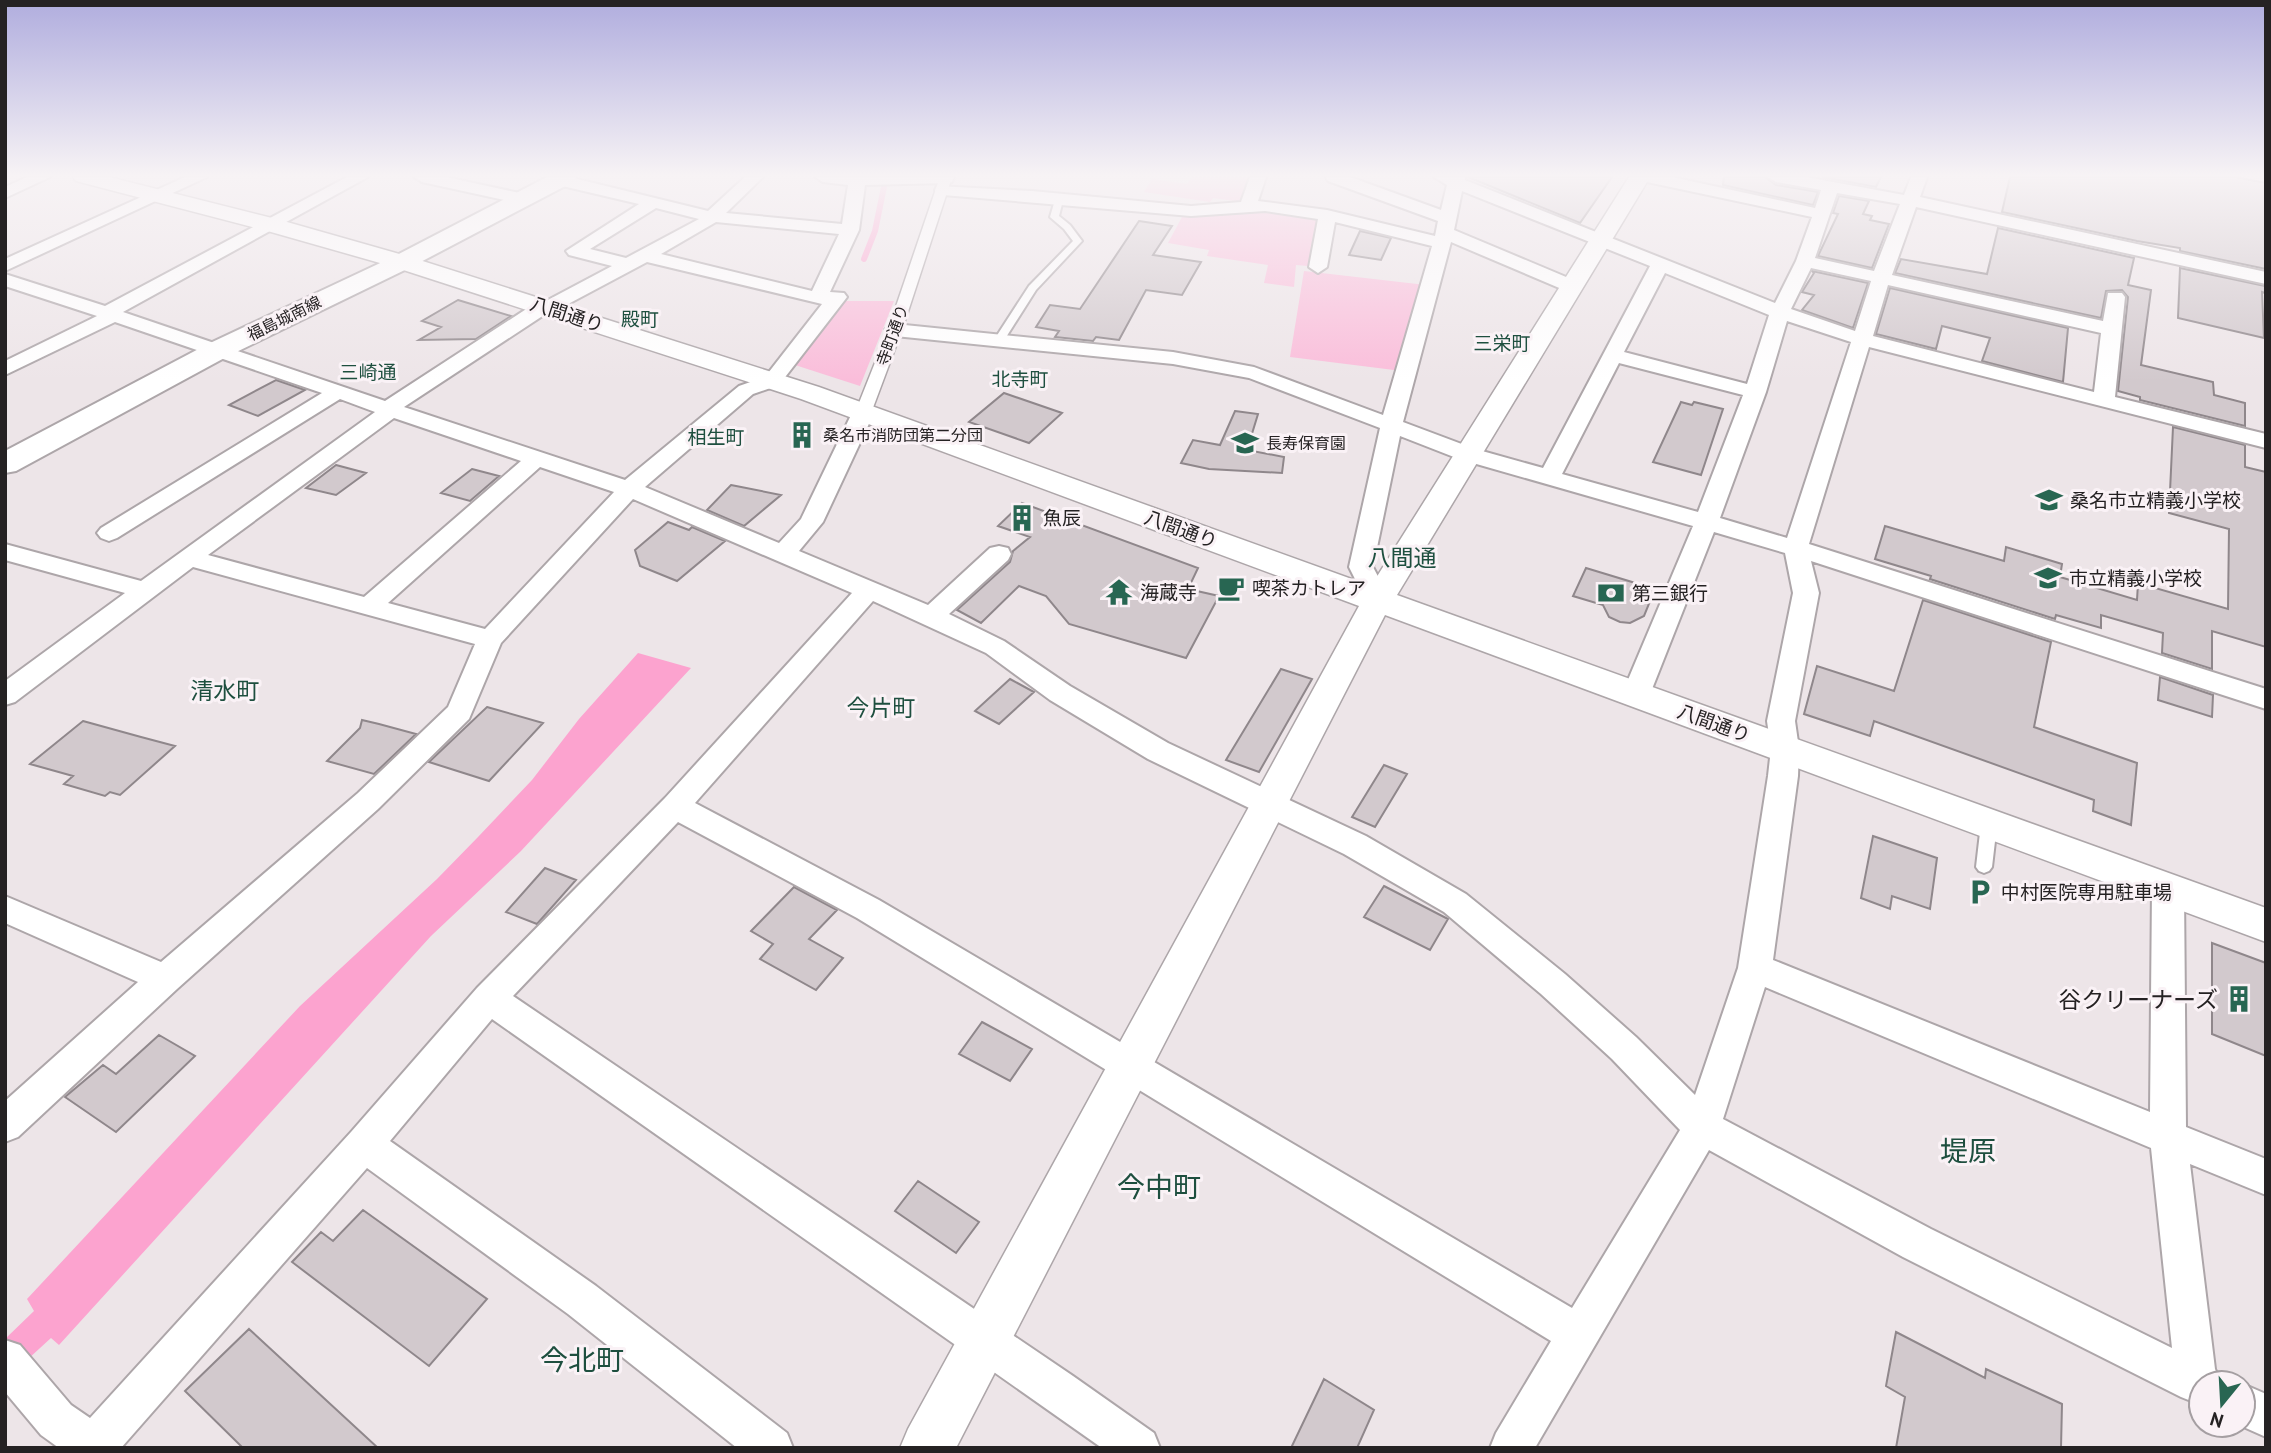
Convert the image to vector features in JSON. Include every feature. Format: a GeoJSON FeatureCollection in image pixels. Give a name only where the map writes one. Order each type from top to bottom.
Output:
{"type":"FeatureCollection","features":[{"type":"Feature","properties":{"kind":"main road","name":"福島城南線"},"geometry":{"type":"LineString","coordinates":[[5,464],[218,350],[435,245]]}},
{"type":"Feature","properties":{"kind":"street"},"geometry":{"type":"LineString","coordinates":[[5,267],[53,245]]}},
{"type":"Feature","properties":{"kind":"street"},"geometry":{"type":"LineString","coordinates":[[5,369],[236,245]]}},
{"type":"Feature","properties":{"kind":"street","name":"八間通り"},"geometry":{"type":"LineString","coordinates":[[342,245],[546,306],[863,413],[2266,925]]}},
{"type":"Feature","properties":{"kind":"street"},"geometry":{"type":"LineString","coordinates":[[585,245],[575,251],[628,264]]}},
{"type":"Feature","properties":{"kind":"street"},"geometry":{"type":"LineString","coordinates":[[5,695],[389,409],[546,306],[665,245]]}},
{"type":"Feature","properties":{"kind":"street"},"geometry":{"type":"LineString","coordinates":[[818,298],[843,245]]}},
{"type":"Feature","properties":{"kind":"street","name":"寺町通り"},"geometry":{"type":"LineString","coordinates":[[863,413],[924,245]]}},
{"type":"Feature","properties":{"kind":"street"},"geometry":{"type":"LineString","coordinates":[[1318,267],[1322,245]]}},
{"type":"Feature","properties":{"kind":"street"},"geometry":{"type":"LineString","coordinates":[[1378,601],[1361,567],[1391,426],[1441,245]]}},
{"type":"Feature","properties":{"kind":"street"},"geometry":{"type":"LineString","coordinates":[[1475,245],[1571,286]]}},
{"type":"Feature","properties":{"kind":"street"},"geometry":{"type":"LineString","coordinates":[[927,1448],[987,1339],[1128,1065],[1378,601],[1597,245]]}},
{"type":"Feature","properties":{"kind":"street"},"geometry":{"type":"LineString","coordinates":[[1615,245],[1780,312],[1860,340],[2266,441]]}},
{"type":"Feature","properties":{"kind":"street"},"geometry":{"type":"LineString","coordinates":[[1636,694],[1706,523],[1755,392],[1780,312],[1811,245]]}},
{"type":"Feature","properties":{"kind":"street"},"geometry":{"type":"LineString","coordinates":[[1511,1448],[1702,1127],[1755,968],[1783,776],[1781,721],[1806,593],[1796,548],[1860,340],[1894,245]]}},
{"type":"Feature","properties":{"kind":"street"},"geometry":{"type":"LineString","coordinates":[[2111,245],[2266,278]]}},
{"type":"Feature","properties":{"kind":"street"},"geometry":{"type":"LineString","coordinates":[[5,1125],[368,800],[459,712],[490,639],[629,489],[746,390],[772,382],[837,297],[818,298],[646,256]]}},
{"type":"Feature","properties":{"kind":"street"},"geometry":{"type":"LineString","coordinates":[[1805,261],[2110,329]]}},
{"type":"Feature","properties":{"kind":"street"},"geometry":{"type":"LineString","coordinates":[[1549,478],[1660,264]]}},
{"type":"Feature","properties":{"kind":"street"},"geometry":{"type":"LineString","coordinates":[[5,280],[629,489],[931,615],[995,647],[1060,693],[1158,751],[1355,845],[1455,903],[1553,984],[1624,1048],[1702,1127],[1917,1243],[2187,1377]]}},
{"type":"Feature","properties":{"kind":"street"},"geometry":{"type":"LineString","coordinates":[[2104,401],[2115,297]]}},
{"type":"Feature","properties":{"kind":"street"},"geometry":{"type":"LineString","coordinates":[[895,330],[1172,358],[1254,373],[1467,454],[1796,548],[2266,699]]}},
{"type":"Feature","properties":{"kind":"street"},"geometry":{"type":"LineString","coordinates":[[1612,355],[1755,392]]}},
{"type":"Feature","properties":{"kind":"street"},"geometry":{"type":"LineString","coordinates":[[109,533],[339,391]]}},
{"type":"Feature","properties":{"kind":"street"},"geometry":{"type":"LineString","coordinates":[[785,552],[811,522],[863,413]]}},
{"type":"Feature","properties":{"kind":"street"},"geometry":{"type":"LineString","coordinates":[[369,606],[536,458]]}},
{"type":"Feature","properties":{"kind":"street"},"geometry":{"type":"LineString","coordinates":[[5,552],[146,590]]}},
{"type":"Feature","properties":{"kind":"street"},"geometry":{"type":"LineString","coordinates":[[931,615],[999,554]]}},
{"type":"Feature","properties":{"kind":"street"},"geometry":{"type":"LineString","coordinates":[[189,558],[490,639]]}},
{"type":"Feature","properties":{"kind":"street"},"geometry":{"type":"LineString","coordinates":[[13,1370],[56,1420],[93,1447],[364,1144],[489,998],[676,806],[869,590]]}},
{"type":"Feature","properties":{"kind":"street"},"geometry":{"type":"LineString","coordinates":[[676,806],[868,909],[1577,1334]]}},
{"type":"Feature","properties":{"kind":"street"},"geometry":{"type":"LineString","coordinates":[[2168,889],[2168,1136],[2197,1369]]}},
{"type":"Feature","properties":{"kind":"street"},"geometry":{"type":"LineString","coordinates":[[5,909],[165,979]]}},
{"type":"Feature","properties":{"kind":"street"},"geometry":{"type":"LineString","coordinates":[[1755,968],[2266,1177]]}},
{"type":"Feature","properties":{"kind":"street"},"geometry":{"type":"LineString","coordinates":[[489,998],[911,1290],[987,1339],[1139,1448]]}},
{"type":"Feature","properties":{"kind":"street"},"geometry":{"type":"LineString","coordinates":[[364,1144],[582,1300],[772,1448]]}},
{"type":"Feature","properties":{"kind":"lane"},"geometry":{"type":"LineString","coordinates":[[999,340],[1021,299],[1049,270],[1070,254],[1075,245]]}},
{"type":"Feature","properties":{"kind":"lane"},"geometry":{"type":"LineString","coordinates":[[1984,867],[1989,824]]}},
{"type":"Feature","properties":{"kind":"shaded area"},"geometry":{"type":"Polygon","coordinates":[[[1179,245],[1313,245],[1308,266],[1296,265],[1294,287],[1264,283],[1268,265],[1207,256],[1209,250],[1179,245]]]}},
{"type":"Feature","properties":{"kind":"shaded area"},"geometry":{"type":"Polygon","coordinates":[[[1304,271],[1426,285],[1402,371],[1290,357],[1304,271]]]}},
{"type":"Feature","properties":{"kind":"shaded area"},"geometry":{"type":"Polygon","coordinates":[[[845,301],[894,301],[860,386],[795,365],[845,301]]]}},
{"type":"Feature","properties":{"kind":"shaded area"},"geometry":{"type":"Polygon","coordinates":[[[638,653],[691,668],[521,851],[431,936],[59,1345],[51,1338],[5,1380],[5,1339],[34,1311],[27,1299],[300,1006],[437,879],[532,780],[579,719],[638,653]]]}},
{"type":"Feature","properties":{"kind":"building"},"geometry":{"type":"Polygon","coordinates":[[[1123,245],[1160,245],[1153,255],[1201,262],[1182,295],[1146,290],[1119,340],[1096,337],[1093,341],[1055,337],[1059,331],[1036,327],[1050,305],[1080,309],[1123,245]]]}},
{"type":"Feature","properties":{"kind":"building"},"geometry":{"type":"Polygon","coordinates":[[[1354,245],[1388,245],[1381,260],[1349,255],[1354,245]]]}},
{"type":"Feature","properties":{"kind":"building"},"geometry":{"type":"Polygon","coordinates":[[[1823,245],[1881,245],[1872,268],[1818,256],[1823,245]]]}},
{"type":"Feature","properties":{"kind":"building"},"geometry":{"type":"Polygon","coordinates":[[[1994,245],[2074,245],[2134,258],[2128,285],[2151,290],[2141,365],[2213,382],[2214,395],[2245,403],[2245,426],[2140,400],[2140,397],[2118,391],[2128,297],[2122,290],[2106,291],[2101,318],[1895,273],[1901,259],[1987,274],[1994,245]]]}},
{"type":"Feature","properties":{"kind":"building"},"geometry":{"type":"Polygon","coordinates":[[[2160,245],[2266,245],[2266,269],[2180,251],[2180,248],[2160,245]]]}},
{"type":"Feature","properties":{"kind":"building"},"geometry":{"type":"Polygon","coordinates":[[[2180,268],[2265,286],[2265,293],[2262,292],[2264,338],[2178,318],[2180,268]]]}},
{"type":"Feature","properties":{"kind":"building"},"geometry":{"type":"Polygon","coordinates":[[[1812,271],[1868,283],[1853,328],[1802,310],[1814,295],[1802,292],[1814,273],[1812,271]]]}},
{"type":"Feature","properties":{"kind":"building"},"geometry":{"type":"Polygon","coordinates":[[[1890,288],[2068,328],[2063,382],[1982,361],[1990,338],[1942,326],[1936,349],[1876,334],[1890,288]]]}},
{"type":"Feature","properties":{"kind":"building"},"geometry":{"type":"Polygon","coordinates":[[[458,300],[511,316],[476,339],[419,340],[441,327],[422,321],[458,300]]]}},
{"type":"Feature","properties":{"kind":"building"},"geometry":{"type":"Polygon","coordinates":[[[276,380],[305,390],[258,416],[229,405],[276,380]]]}},
{"type":"Feature","properties":{"kind":"building"},"geometry":{"type":"Polygon","coordinates":[[[1004,393],[1062,413],[1029,443],[969,422],[1004,393]]]}},
{"type":"Feature","properties":{"kind":"building"},"geometry":{"type":"Polygon","coordinates":[[[1681,402],[1692,405],[1694,402],[1723,409],[1701,475],[1653,462],[1681,402]]]}},
{"type":"Feature","properties":{"kind":"building"},"geometry":{"type":"Polygon","coordinates":[[[1235,411],[1258,414],[1247,450],[1284,457],[1282,473],[1209,469],[1181,463],[1193,440],[1220,445],[1235,411]]]}},
{"type":"Feature","properties":{"kind":"building"},"geometry":{"type":"Polygon","coordinates":[[[2173,427],[2245,445],[2245,467],[2266,472],[2266,647],[2212,631],[2212,669],[2162,653],[2163,633],[2101,615],[2101,628],[2056,615],[2055,619],[1875,559],[1885,526],[2004,561],[2006,547],[2062,564],[2060,577],[2137,600],[2138,583],[2228,609],[2229,529],[2169,513],[2173,427]]]}},
{"type":"Feature","properties":{"kind":"building"},"geometry":{"type":"Polygon","coordinates":[[[336,465],[366,473],[336,495],[306,488],[336,465]]]}},
{"type":"Feature","properties":{"kind":"building"},"geometry":{"type":"Polygon","coordinates":[[[472,469],[499,476],[470,501],[441,493],[472,469]]]}},
{"type":"Feature","properties":{"kind":"building"},"geometry":{"type":"Polygon","coordinates":[[[731,485],[781,495],[744,526],[707,510],[731,485]]]}},
{"type":"Feature","properties":{"kind":"building","name":"海蔵寺"},"geometry":{"type":"Polygon","coordinates":[[[1022,503],[1198,568],[1188,589],[1219,596],[1186,658],[1069,624],[1046,596],[1019,586],[981,623],[957,610],[1010,562],[1013,551],[1030,537],[998,526],[1022,503]]]}},
{"type":"Feature","properties":{"kind":"building"},"geometry":{"type":"Polygon","coordinates":[[[668,522],[689,530],[692,527],[725,541],[677,581],[640,566],[635,550],[668,522]]]}},
{"type":"Feature","properties":{"kind":"building"},"geometry":{"type":"Polygon","coordinates":[[[1586,568],[1655,589],[1644,616],[1630,623],[1620,622],[1609,617],[1603,605],[1573,596],[1586,568]]]}},
{"type":"Feature","properties":{"kind":"building"},"geometry":{"type":"Polygon","coordinates":[[[1923,600],[2051,642],[2034,727],[2137,763],[2131,825],[2093,811],[2094,800],[1874,721],[1870,736],[1804,714],[1817,666],[1894,691],[1923,600]]]}},
{"type":"Feature","properties":{"kind":"building"},"geometry":{"type":"Polygon","coordinates":[[[1281,669],[1312,679],[1259,772],[1226,760],[1281,669]]]}},
{"type":"Feature","properties":{"kind":"building"},"geometry":{"type":"Polygon","coordinates":[[[2160,677],[2213,695],[2212,717],[2158,700],[2160,677]]]}},
{"type":"Feature","properties":{"kind":"building"},"geometry":{"type":"Polygon","coordinates":[[[1010,679],[1034,692],[999,724],[975,711],[1010,679]]]}},
{"type":"Feature","properties":{"kind":"building"},"geometry":{"type":"Polygon","coordinates":[[[487,707],[543,723],[489,781],[429,762],[487,707]]]}},
{"type":"Feature","properties":{"kind":"building"},"geometry":{"type":"Polygon","coordinates":[[[362,720],[416,734],[374,774],[327,761],[360,728],[362,720]]]}},
{"type":"Feature","properties":{"kind":"building"},"geometry":{"type":"Polygon","coordinates":[[[83,721],[175,746],[120,795],[110,792],[105,796],[64,784],[73,776],[30,764],[83,721]]]}},
{"type":"Feature","properties":{"kind":"building"},"geometry":{"type":"Polygon","coordinates":[[[1384,765],[1407,774],[1375,827],[1352,817],[1384,765]]]}},
{"type":"Feature","properties":{"kind":"building"},"geometry":{"type":"Polygon","coordinates":[[[1873,836],[1937,858],[1930,909],[1892,896],[1890,909],[1861,898],[1873,836]]]}},
{"type":"Feature","properties":{"kind":"building"},"geometry":{"type":"Polygon","coordinates":[[[545,868],[576,880],[537,924],[506,912],[545,868]]]}},
{"type":"Feature","properties":{"kind":"building"},"geometry":{"type":"Polygon","coordinates":[[[1384,886],[1448,919],[1430,950],[1364,917],[1384,886]]]}},
{"type":"Feature","properties":{"kind":"building"},"geometry":{"type":"Polygon","coordinates":[[[794,887],[837,910],[809,939],[843,958],[816,990],[760,959],[773,944],[751,931],[794,887]]]}},
{"type":"Feature","properties":{"kind":"building","name":"谷クリーナーズ"},"geometry":{"type":"Polygon","coordinates":[[[2212,943],[2266,963],[2266,1056],[2212,1034],[2212,943]]]}},
{"type":"Feature","properties":{"kind":"building"},"geometry":{"type":"Polygon","coordinates":[[[982,1022],[1032,1049],[1010,1081],[959,1054],[982,1022]]]}},
{"type":"Feature","properties":{"kind":"building"},"geometry":{"type":"Polygon","coordinates":[[[159,1035],[195,1056],[116,1132],[65,1097],[103,1065],[116,1074],[159,1035]]]}},
{"type":"Feature","properties":{"kind":"building"},"geometry":{"type":"Polygon","coordinates":[[[918,1181],[979,1222],[956,1253],[895,1211],[918,1181]]]}},
{"type":"Feature","properties":{"kind":"building"},"geometry":{"type":"Polygon","coordinates":[[[363,1210],[487,1299],[429,1366],[292,1262],[321,1232],[333,1241],[363,1210]]]}},
{"type":"Feature","properties":{"kind":"building"},"geometry":{"type":"Polygon","coordinates":[[[249,1329],[378,1448],[243,1448],[185,1391],[249,1329]]]}},
{"type":"Feature","properties":{"kind":"building"},"geometry":{"type":"Polygon","coordinates":[[[1896,1332],[1985,1378],[1986,1369],[2062,1404],[2061,1448],[1896,1448],[1905,1397],[1886,1386],[1896,1332]]]}},
{"type":"Feature","properties":{"kind":"building"},"geometry":{"type":"Polygon","coordinates":[[[1324,1379],[1374,1410],[1357,1448],[1291,1448],[1324,1379]]]}},
{"type":"Feature","properties":{"kind":"waterway"},"geometry":{"type":"LineString","coordinates":[[864,259],[870,245]]}},
{"type":"Feature","properties":{"kind":"place","name":"桑名市消防団第二分団"},"geometry":{"type":"Point","coordinates":[802,435]}},
{"type":"Feature","properties":{"kind":"place","name":"長寿保育園"},"geometry":{"type":"Point","coordinates":[1245,443]}},
{"type":"Feature","properties":{"kind":"place","name":"桑名市立精義小学校"},"geometry":{"type":"Point","coordinates":[2049,500]}},
{"type":"Feature","properties":{"kind":"place","name":"魚辰"},"geometry":{"type":"Point","coordinates":[1022,518]}},
{"type":"Feature","properties":{"kind":"place","name":"市立精義小学校"},"geometry":{"type":"Point","coordinates":[2048,578]}},
{"type":"Feature","properties":{"kind":"place","name":"喫茶カトレア"},"geometry":{"type":"Point","coordinates":[1231,588]}},
{"type":"Feature","properties":{"kind":"place","name":"海蔵寺"},"geometry":{"type":"Point","coordinates":[1119,592]}},
{"type":"Feature","properties":{"kind":"place","name":"第三銀行"},"geometry":{"type":"Point","coordinates":[1611,593]}},
{"type":"Feature","properties":{"kind":"place","name":"中村医院専用駐車場"},"geometry":{"type":"Point","coordinates":[1980,892]}},
{"type":"Feature","properties":{"kind":"place","name":"谷クリーナーズ"},"geometry":{"type":"Point","coordinates":[2239,999]}},
{"type":"Feature","properties":{"kind":"district","name":"殿町"},"geometry":{"type":"Point","coordinates":[640,319]}},
{"type":"Feature","properties":{"kind":"district","name":"三栄町"},"geometry":{"type":"Point","coordinates":[1502,343]}},
{"type":"Feature","properties":{"kind":"district","name":"三崎通"},"geometry":{"type":"Point","coordinates":[368,372]}},
{"type":"Feature","properties":{"kind":"district","name":"北寺町"},"geometry":{"type":"Point","coordinates":[1020,379]}},
{"type":"Feature","properties":{"kind":"district","name":"相生町"},"geometry":{"type":"Point","coordinates":[716,437]}},
{"type":"Feature","properties":{"kind":"district","name":"八間通"},"geometry":{"type":"Point","coordinates":[1402,557]}},
{"type":"Feature","properties":{"kind":"district","name":"清水町"},"geometry":{"type":"Point","coordinates":[225,690]}},
{"type":"Feature","properties":{"kind":"district","name":"今片町"},"geometry":{"type":"Point","coordinates":[881,707]}},
{"type":"Feature","properties":{"kind":"district","name":"堤原"},"geometry":{"type":"Point","coordinates":[1968,1150]}},
{"type":"Feature","properties":{"kind":"district","name":"今中町"},"geometry":{"type":"Point","coordinates":[1159,1186]}},
{"type":"Feature","properties":{"kind":"district","name":"今北町"},"geometry":{"type":"Point","coordinates":[582,1359]}}]}
